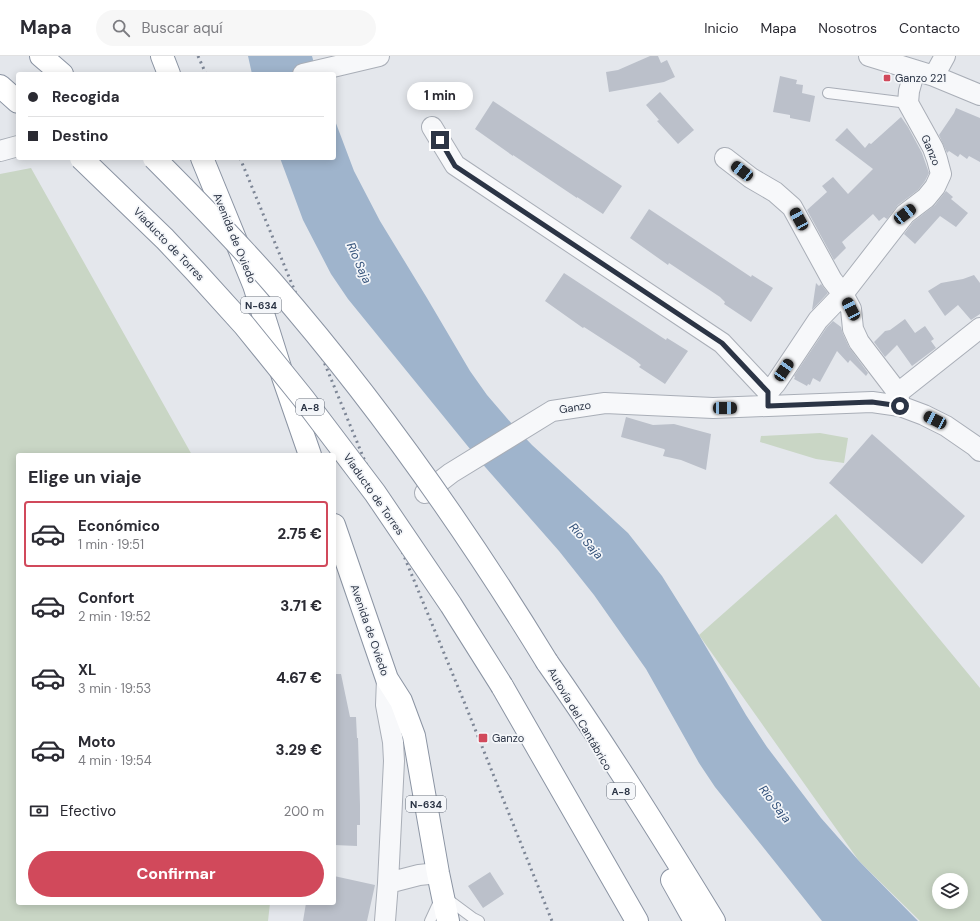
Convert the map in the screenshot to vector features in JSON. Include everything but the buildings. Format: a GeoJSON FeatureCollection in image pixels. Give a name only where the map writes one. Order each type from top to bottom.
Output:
{"type":"FeatureCollection","features":[{"type":"Feature","properties":{"kind":"highway"},"geometry":{"type":"LineString","coordinates":[[41,56],[60,72]]}},
{"type":"Feature","properties":{"kind":"highway"},"geometry":{"type":"LineString","coordinates":[[162,56],[168,72]]}},
{"type":"Feature","properties":{"kind":"highway"},"geometry":{"type":"LineString","coordinates":[[0,86],[16,100]]}},
{"type":"Feature","properties":{"kind":"highway","name":"Viaducto de Torres"},"geometry":{"type":"LineString","coordinates":[[83,160],[165,239],[196,272],[244,325],[303,398],[375,493],[451,604],[505,692]]}},
{"type":"Feature","properties":{"kind":"highway","name":"A-8"},"geometry":{"type":"LineString","coordinates":[[156,160],[222,227],[272,282],[344,369],[456,520],[547,662]]}},
{"type":"Feature","properties":{"kind":"highway","name":"Avenida de Oviedo"},"geometry":{"type":"LineString","coordinates":[[203,160],[254,285],[283,377],[309,453]]}},
{"type":"Feature","properties":{"kind":"highway","name":"Avenida de Oviedo"},"geometry":{"type":"LineString","coordinates":[[336,531],[387,679],[401,701],[414,736],[442,895],[448,921]]}},
{"type":"Feature","properties":{"kind":"highway"},"geometry":{"type":"LineString","coordinates":[[547,662],[618,767],[714,921]]}},
{"type":"Feature","properties":{"kind":"highway","name":"Autovía del Cantábrico"},"geometry":{"type":"LineString","coordinates":[[547,662],[695,921]]}},
{"type":"Feature","properties":{"kind":"highway"},"geometry":{"type":"LineString","coordinates":[[505,692],[594,870],[622,921]]}},
{"type":"Feature","properties":{"kind":"highway","name":"A-8"},"geometry":{"type":"LineString","coordinates":[[505,692],[637,921]]}},
{"type":"Feature","properties":{"kind":"street"},"geometry":{"type":"LineString","coordinates":[[311,72],[379,56]]}},
{"type":"Feature","properties":{"kind":"street"},"geometry":{"type":"LineString","coordinates":[[869,56],[915,70],[939,63],[980,95]]}},
{"type":"Feature","properties":{"kind":"street"},"geometry":{"type":"LineString","coordinates":[[908,103],[915,70]]}},
{"type":"Feature","properties":{"kind":"street","name":"Ganzo"},"geometry":{"type":"LineString","coordinates":[[768,399],[776,383],[818,320],[843,294],[905,214],[926,198],[935,187],[941,174],[938,159],[908,103]]}},
{"type":"Feature","properties":{"kind":"street"},"geometry":{"type":"LineString","coordinates":[[432,127],[455,166],[722,343],[768,399]]}},
{"type":"Feature","properties":{"kind":"street"},"geometry":{"type":"LineString","coordinates":[[0,151],[16,147]]}},
{"type":"Feature","properties":{"kind":"street"},"geometry":{"type":"LineString","coordinates":[[725,158],[751,178],[775,192],[792,207],[832,280],[843,294],[851,309],[853,329],[860,342],[899,399],[980,328]]}},
{"type":"Feature","properties":{"kind":"street","name":"Ganzo"},"geometry":{"type":"LineString","coordinates":[[425,492],[451,473],[552,411],[605,403],[713,408],[768,399],[872,402],[899,399],[924,415],[946,426],[978,448]]}},
{"type":"Feature","properties":{"kind":"street"},"geometry":{"type":"LineString","coordinates":[[384,921],[388,883],[394,761],[393,742],[386,705],[387,679]]}},
{"type":"Feature","properties":{"kind":"street"},"geometry":{"type":"LineString","coordinates":[[388,883],[419,875],[438,873]]}},
{"type":"Feature","properties":{"kind":"lane"},"geometry":{"type":"LineString","coordinates":[[828,93],[908,103]]}},
{"type":"Feature","properties":{"kind":"lane"},"geometry":{"type":"LineString","coordinates":[[430,921],[442,895],[479,921]]}},
{"type":"Feature","properties":{"kind":"green space"},"geometry":{"type":"Polygon","coordinates":[[[31,168],[191,453],[16,453],[16,905],[270,905],[268,921],[0,921],[0,174],[31,168]]]}},
{"type":"Feature","properties":{"kind":"green space"},"geometry":{"type":"Polygon","coordinates":[[[820,433],[848,438],[844,463],[816,459],[760,442],[761,436],[820,433]]]}},
{"type":"Feature","properties":{"kind":"green space"},"geometry":{"type":"Polygon","coordinates":[[[836,514],[980,688],[980,921],[920,921],[859,861],[699,635],[836,514]]]}},
{"type":"Feature","properties":{"kind":"water"},"geometry":{"type":"Polygon","coordinates":[[[248,56],[312,56],[316,72],[252,72],[248,56]]]}},
{"type":"Feature","properties":{"kind":"water","name":"Río Saja"},"geometry":{"type":"Polygon","coordinates":[[[336,123],[354,171],[380,221],[470,371],[487,395],[532,445],[628,533],[662,576],[767,747],[821,818],[859,861],[918,921],[822,921],[715,787],[699,763],[646,669],[594,595],[559,551],[479,460],[348,299],[331,274],[303,220],[281,160],[336,160],[336,123]]]}},
{"type":"Feature","properties":{"kind":"railway"},"geometry":{"type":"LineString","coordinates":[[198,56],[205,72]]}},
{"type":"Feature","properties":{"kind":"railway"},"geometry":{"type":"LineString","coordinates":[[241,160],[465,704],[552,921]]}},
{"type":"Feature","properties":{"kind":"place","name":"Ganzo 221"},"geometry":{"type":"Point","coordinates":[887,78]}},
{"type":"Feature","properties":{"kind":"place","name":"Ganzo"},"geometry":{"type":"Point","coordinates":[483,738]}},
{"type":"Feature","properties":{"kind":"route"},"geometry":{"type":"LineString","coordinates":[[440,140],[455,166],[722,343],[768,392],[768,406],[872,402],[900,406]]}}]}
